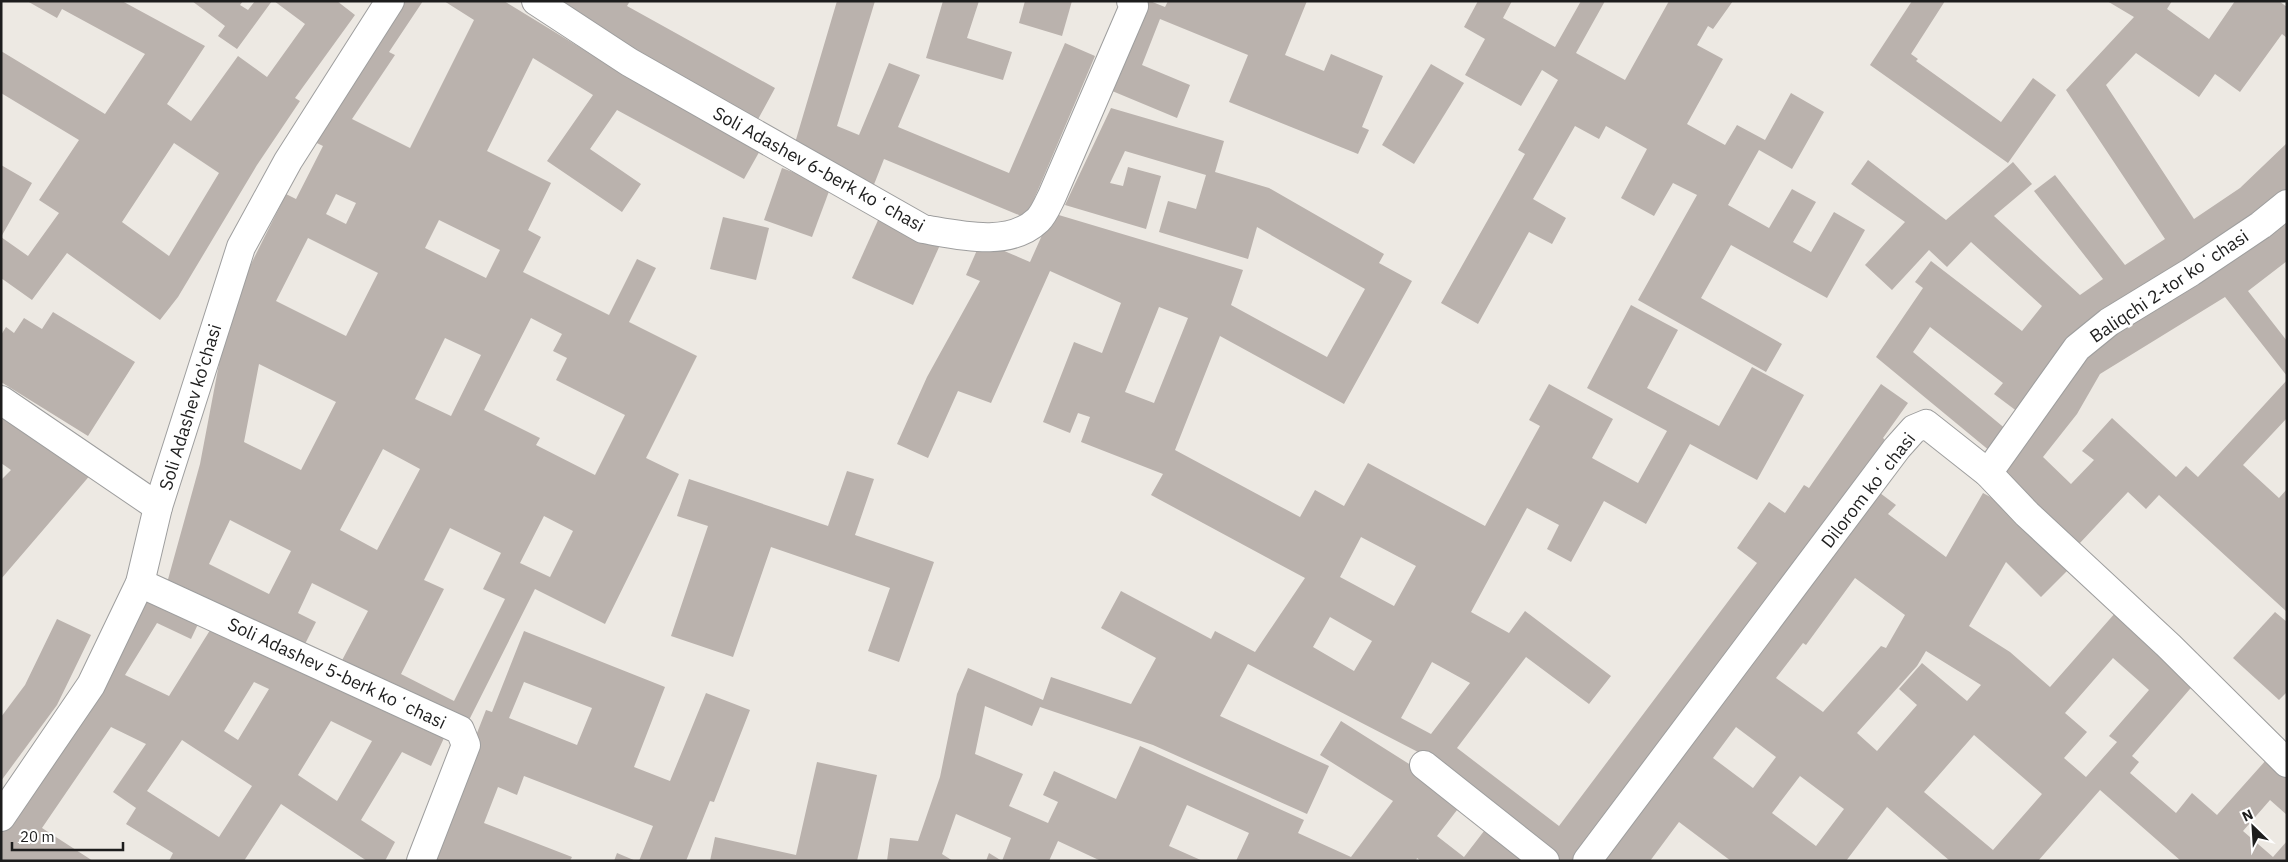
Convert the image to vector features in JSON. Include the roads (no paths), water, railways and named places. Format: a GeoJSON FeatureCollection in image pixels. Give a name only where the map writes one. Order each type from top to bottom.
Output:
{"type":"FeatureCollection","features":[{"type":"Feature","properties":{"kind":"street","name":"Soli Adashev ko'chasi"},"geometry":{"type":"LineString","coordinates":[[1,817],[91,685],[140,583],[158,507],[241,247],[288,160],[390,1]]}},
{"type":"Feature","properties":{"kind":"street","name":"Soli Adashev 6-berk koʻchasi"},"geometry":{"type":"LineString","coordinates":[[536,1],[629,62],[923,229],[969,237],[1003,236],[1020,232],[1039,219],[1052,196],[1134,6],[1131,1]]}},
{"type":"Feature","properties":{"kind":"street","name":"Baliqchi 2-tor koʻchasi"},"geometry":{"type":"LineString","coordinates":[[1988,473],[2058,378],[2077,348],[2109,322],[2191,272],[2261,225],[2287,204]]}},
{"type":"Feature","properties":{"kind":"street"},"geometry":{"type":"LineString","coordinates":[[1,400],[158,507]]}},
{"type":"Feature","properties":{"kind":"street","name":"Dilorom koʻchasi"},"geometry":{"type":"LineString","coordinates":[[1587,861],[1896,448],[1914,429],[1926,424],[1933,427],[1988,473],[2027,514],[2169,646],[2287,763]]}},
{"type":"Feature","properties":{"kind":"street","name":"Soli Adashev 5-berk koʻchasi"},"geometry":{"type":"LineString","coordinates":[[140,583],[460,730],[466,745],[420,861]]}},
{"type":"Feature","properties":{"kind":"street"},"geometry":{"type":"LineString","coordinates":[[1424,765],[1545,861]]}}]}
